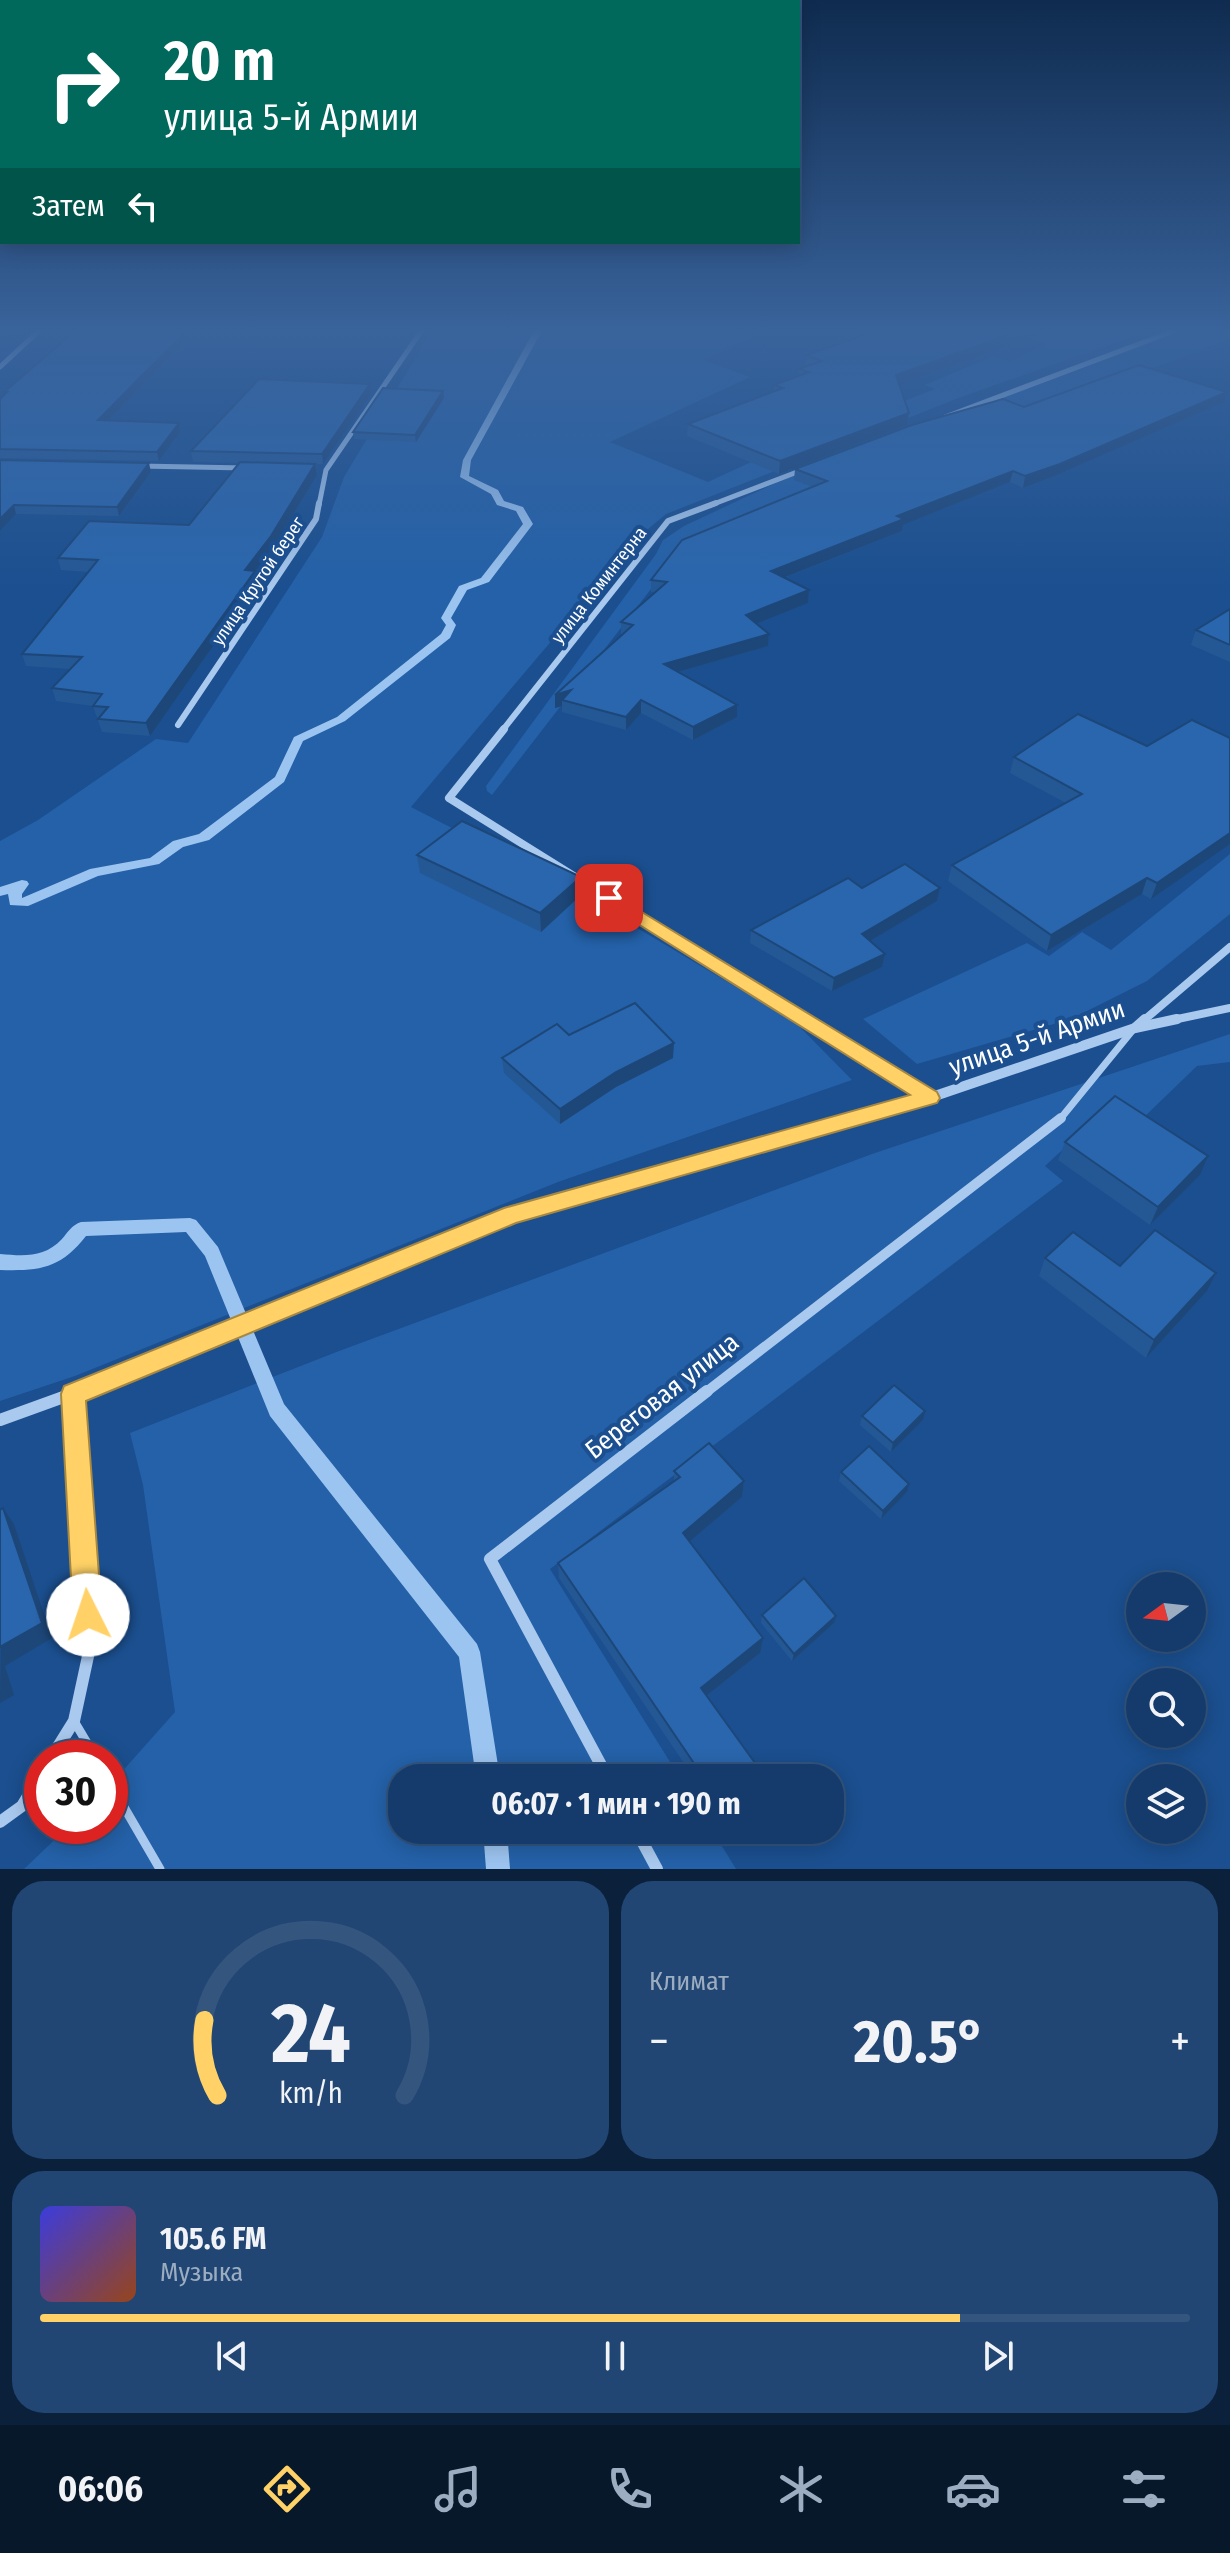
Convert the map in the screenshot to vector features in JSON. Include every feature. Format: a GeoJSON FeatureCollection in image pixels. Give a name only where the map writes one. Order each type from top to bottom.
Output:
{"type":"FeatureCollection","features":[{"type":"Feature","properties":{"kind":"street","name":"улица Крутой берег"},"geometry":{"type":"LineString","coordinates":[[178,725],[316,519],[326,470],[364,414]]}},
{"type":"Feature","properties":{"kind":"street"},"geometry":{"type":"LineString","coordinates":[[933,421],[951,414]]}},
{"type":"Feature","properties":{"kind":"street"},"geometry":{"type":"LineString","coordinates":[[124,465],[249,468]]}},
{"type":"Feature","properties":{"kind":"street","name":"улица Коминтерна"},"geometry":{"type":"LineString","coordinates":[[815,466],[668,521],[449,798],[929,1098]]}},
{"type":"Feature","properties":{"kind":"street"},"geometry":{"type":"LineString","coordinates":[[311,469],[326,470]]}},
{"type":"Feature","properties":{"kind":"street"},"geometry":{"type":"LineString","coordinates":[[1135,1028],[1230,947]]}},
{"type":"Feature","properties":{"kind":"street","name":"улица 5-й Армии"},"geometry":{"type":"LineString","coordinates":[[0,1420],[73,1394],[512,1215],[929,1098],[1135,1028],[1230,1008]]}},
{"type":"Feature","properties":{"kind":"street","name":"Береговая улица"},"geometry":{"type":"LineString","coordinates":[[600,1764],[490,1559],[1061,1118]]}},
{"type":"Feature","properties":{"kind":"street"},"geometry":{"type":"LineString","coordinates":[[62,1740],[74,1721],[90,1647],[73,1394]]}},
{"type":"Feature","properties":{"kind":"street"},"geometry":{"type":"LineString","coordinates":[[0,1822],[24,1803]]}},
{"type":"Feature","properties":{"kind":"street"},"geometry":{"type":"LineString","coordinates":[[644,1844],[657,1869]]}},
{"type":"Feature","properties":{"kind":"lane"},"geometry":{"type":"LineString","coordinates":[[1061,1118],[1135,1028]]}},
{"type":"Feature","properties":{"kind":"lane"},"geometry":{"type":"LineString","coordinates":[[74,1721],[85,1740]]}},
{"type":"Feature","properties":{"kind":"lane"},"geometry":{"type":"LineString","coordinates":[[128,1814],[160,1869]]}},
{"type":"Feature","properties":{"kind":"shaded area"},"geometry":{"type":"Polygon","coordinates":[[[382,414],[670,414],[610,442],[708,482],[766,455],[870,414],[918,414],[666,514],[642,534],[411,807],[577,892],[796,1023],[852,1080],[558,1182],[75,1376],[0,1401],[0,841],[38,820],[156,739],[188,743],[322,537],[344,477],[382,414]]]}},
{"type":"Feature","properties":{"kind":"shaded area"},"geometry":{"type":"Polygon","coordinates":[[[952,414],[1031,414],[685,545],[492,795],[487,791],[486,786],[656,554],[663,540],[684,526],[778,482],[952,414]]]}},
{"type":"Feature","properties":{"kind":"shaded area"},"geometry":{"type":"Polygon","coordinates":[[[1230,854],[1230,914],[1147,981],[1071,1019],[917,1064],[863,1019],[1027,943],[1049,956],[1082,932],[1111,950],[1230,854]]]}},
{"type":"Feature","properties":{"kind":"shaded area"},"geometry":{"type":"Polygon","coordinates":[[[1230,1034],[1230,1062],[1197,1066],[1139,1122],[1111,1105],[1045,1166],[1063,1181],[550,1569],[671,1764],[388,1764],[388,1844],[721,1844],[736,1869],[24,1869],[50,1844],[128,1844],[128,1765],[175,1712],[143,1485],[130,1433],[339,1351],[872,1154],[1230,1034]]]}},
{"type":"Feature","properties":{"kind":"building"},"geometry":{"type":"Polygon","coordinates":[[[0,414],[104,414],[98,420],[179,423],[157,452],[0,449],[0,414]]]}},
{"type":"Feature","properties":{"kind":"building"},"geometry":{"type":"Polygon","coordinates":[[[226,414],[349,414],[322,454],[191,451],[226,414]]]}},
{"type":"Feature","properties":{"kind":"building"},"geometry":{"type":"Polygon","coordinates":[[[365,414],[428,414],[415,435],[353,432],[365,414]]]}},
{"type":"Feature","properties":{"kind":"building"},"geometry":{"type":"Polygon","coordinates":[[[714,414],[906,414],[780,461],[688,424],[714,414]]]}},
{"type":"Feature","properties":{"kind":"building"},"geometry":{"type":"Polygon","coordinates":[[[950,414],[1175,414],[1060,464],[1025,476],[1013,471],[897,516],[904,519],[771,571],[809,590],[746,615],[769,634],[664,664],[737,705],[693,727],[641,700],[626,717],[562,700],[571,690],[555,695],[633,625],[621,622],[667,582],[651,580],[682,540],[827,481],[795,469],[912,425],[950,414]]]}},
{"type":"Feature","properties":{"kind":"building"},"geometry":{"type":"Polygon","coordinates":[[[0,460],[149,463],[117,507],[14,505],[0,519],[0,460]]]}},
{"type":"Feature","properties":{"kind":"building"},"geometry":{"type":"Polygon","coordinates":[[[240,462],[315,464],[271,536],[245,570],[255,571],[146,723],[98,719],[108,707],[93,706],[102,694],[52,688],[82,657],[22,654],[98,560],[58,558],[89,521],[189,525],[240,462]]]}},
{"type":"Feature","properties":{"kind":"building"},"geometry":{"type":"Polygon","coordinates":[[[1230,609],[1230,645],[1196,630],[1230,609]]]}},
{"type":"Feature","properties":{"kind":"building"},"geometry":{"type":"Polygon","coordinates":[[[1078,714],[1147,746],[1192,720],[1230,738],[1230,833],[1157,883],[1147,878],[1051,935],[952,865],[1082,794],[1014,757],[1078,714]]]}},
{"type":"Feature","properties":{"kind":"building"},"geometry":{"type":"Polygon","coordinates":[[[462,821],[581,877],[540,913],[417,855],[462,821]]]}},
{"type":"Feature","properties":{"kind":"building"},"geometry":{"type":"Polygon","coordinates":[[[905,864],[940,888],[862,934],[885,954],[834,978],[751,930],[848,878],[862,888],[905,864]]]}},
{"type":"Feature","properties":{"kind":"building"},"geometry":{"type":"Polygon","coordinates":[[[635,1003],[674,1043],[616,1072],[560,1109],[502,1058],[557,1024],[569,1035],[635,1003]]]}},
{"type":"Feature","properties":{"kind":"building"},"geometry":{"type":"Polygon","coordinates":[[[1115,1096],[1208,1156],[1158,1207],[1065,1142],[1115,1096]]]}},
{"type":"Feature","properties":{"kind":"building"},"geometry":{"type":"Polygon","coordinates":[[[1155,1230],[1216,1273],[1154,1340],[1045,1258],[1073,1232],[1120,1266],[1155,1230]]]}},
{"type":"Feature","properties":{"kind":"building"},"geometry":{"type":"Polygon","coordinates":[[[894,1385],[925,1411],[893,1443],[862,1416],[894,1385]]]}},
{"type":"Feature","properties":{"kind":"building"},"geometry":{"type":"Polygon","coordinates":[[[709,1443],[744,1481],[683,1533],[763,1638],[701,1688],[754,1764],[694,1764],[558,1563],[680,1477],[674,1471],[709,1443]]]}},
{"type":"Feature","properties":{"kind":"building"},"geometry":{"type":"Polygon","coordinates":[[[869,1446],[909,1484],[883,1511],[841,1472],[869,1446]]]}},
{"type":"Feature","properties":{"kind":"building"},"geometry":{"type":"Polygon","coordinates":[[[3,1508],[42,1623],[0,1647],[0,1510],[3,1508]]]}},
{"type":"Feature","properties":{"kind":"building"},"geometry":{"type":"Polygon","coordinates":[[[804,1578],[836,1616],[794,1654],[762,1615],[804,1578]]]}},
{"type":"Feature","properties":{"kind":"waterway"},"geometry":{"type":"LineString","coordinates":[[0,892],[22,884],[15,894],[15,902],[23,903],[95,872],[154,861],[178,844],[204,837],[280,779],[298,739],[341,719],[446,636],[451,625],[446,618],[463,588],[485,580],[528,524],[520,509],[500,503],[495,492],[464,477],[467,460],[492,414]]}},
{"type":"Feature","properties":{"kind":"waterway"},"geometry":{"type":"LineString","coordinates":[[0,1262],[46,1260],[63,1250],[81,1229],[190,1225],[212,1252],[277,1410],[469,1652],[486,1764]]}},
{"type":"Feature","properties":{"kind":"waterway"},"geometry":{"type":"LineString","coordinates":[[496,1844],[498,1869]]}},
{"type":"Feature","properties":{"kind":"route"},"geometry":{"type":"LineString","coordinates":[[88,1615],[73,1394],[512,1215],[929,1098],[609,898]]}}]}
